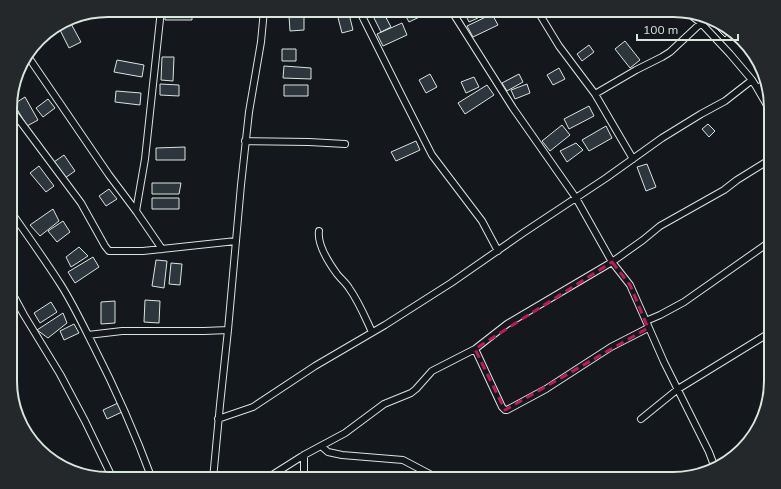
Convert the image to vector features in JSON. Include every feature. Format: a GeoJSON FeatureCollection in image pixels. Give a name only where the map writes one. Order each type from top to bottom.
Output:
{"type":"FeatureCollection","features":[{"type":"Feature","properties":{"kind":"street"},"geometry":{"type":"LineString","coordinates":[[136,211],[145,159],[160,17]]}},
{"type":"Feature","properties":{"kind":"street"},"geometry":{"type":"LineString","coordinates":[[214,472],[249,112],[261,42],[263,17]]}},
{"type":"Feature","properties":{"kind":"street"},"geometry":{"type":"LineString","coordinates":[[362,17],[432,155],[482,222],[498,251]]}},
{"type":"Feature","properties":{"kind":"street"},"geometry":{"type":"LineString","coordinates":[[456,17],[514,108],[576,198],[612,262],[630,285],[664,362],[713,463]]}},
{"type":"Feature","properties":{"kind":"street"},"geometry":{"type":"LineString","coordinates":[[541,17],[559,46],[595,94],[633,159]]}},
{"type":"Feature","properties":{"kind":"street"},"geometry":{"type":"LineString","coordinates":[[697,20],[730,54],[752,80],[764,99]]}},
{"type":"Feature","properties":{"kind":"street"},"geometry":{"type":"LineString","coordinates":[[595,94],[666,55],[701,23]]}},
{"type":"Feature","properties":{"kind":"street"},"geometry":{"type":"LineString","coordinates":[[30,60],[109,175],[162,249]]}},
{"type":"Feature","properties":{"kind":"street"},"geometry":{"type":"LineString","coordinates":[[218,419],[252,407],[315,366],[451,283],[674,131],[725,101],[752,80]]}},
{"type":"Feature","properties":{"kind":"street"},"geometry":{"type":"LineString","coordinates":[[757,88],[761,86]]}},
{"type":"Feature","properties":{"kind":"street"},"geometry":{"type":"LineString","coordinates":[[17,117],[81,203],[109,251],[143,251],[236,241]]}},
{"type":"Feature","properties":{"kind":"street"},"geometry":{"type":"LineString","coordinates":[[246,141],[345,144]]}},
{"type":"Feature","properties":{"kind":"street"},"geometry":{"type":"LineString","coordinates":[[277,472],[345,432],[384,404],[411,393],[432,371],[475,349],[507,324],[612,262],[644,240],[660,226],[724,190],[764,163]]}},
{"type":"Feature","properties":{"kind":"street"},"geometry":{"type":"LineString","coordinates":[[17,221],[62,286],[88,335],[126,415],[149,472]]}},
{"type":"Feature","properties":{"kind":"street"},"geometry":{"type":"LineString","coordinates":[[319,231],[319,240],[326,258],[349,287],[372,332]]}},
{"type":"Feature","properties":{"kind":"street"},"geometry":{"type":"LineString","coordinates":[[475,349],[502,408],[507,410],[546,388],[684,302],[764,246]]}},
{"type":"Feature","properties":{"kind":"street"},"geometry":{"type":"LineString","coordinates":[[17,302],[60,374],[85,421],[109,472]]}},
{"type":"Feature","properties":{"kind":"street"},"geometry":{"type":"LineString","coordinates":[[88,335],[122,332],[228,330]]}},
{"type":"Feature","properties":{"kind":"street"},"geometry":{"type":"LineString","coordinates":[[641,418],[678,389],[764,336]]}},
{"type":"Feature","properties":{"kind":"street"},"geometry":{"type":"LineString","coordinates":[[321,446],[328,452],[342,455],[403,460],[426,472]]}},
{"type":"Feature","properties":{"kind":"street"},"geometry":{"type":"LineString","coordinates":[[304,455],[304,472]]}},
{"type":"Feature","properties":{"kind":"highlighted area"},"geometry":{"type":"Polygon","coordinates":[[[612,262],[630,285],[648,328],[505,410],[475,349],[612,262]]]}},
{"type":"Feature","properties":{"kind":"building"},"geometry":{"type":"Polygon","coordinates":[[[165,17],[192,17],[192,20],[165,20],[165,17]]]}},
{"type":"Feature","properties":{"kind":"building"},"geometry":{"type":"Polygon","coordinates":[[[289,17],[304,17],[304,30],[290,31],[289,17]]]}},
{"type":"Feature","properties":{"kind":"building"},"geometry":{"type":"Polygon","coordinates":[[[338,17],[350,17],[353,30],[342,33],[338,17]]]}},
{"type":"Feature","properties":{"kind":"building"},"geometry":{"type":"Polygon","coordinates":[[[374,17],[386,17],[391,27],[381,32],[374,17]]]}},
{"type":"Feature","properties":{"kind":"building"},"geometry":{"type":"Polygon","coordinates":[[[406,17],[420,17],[409,22],[406,17]]]}},
{"type":"Feature","properties":{"kind":"building"},"geometry":{"type":"Polygon","coordinates":[[[466,17],[478,17],[478,18],[469,22],[466,17]]]}},
{"type":"Feature","properties":{"kind":"building"},"geometry":{"type":"Polygon","coordinates":[[[486,17],[494,17],[498,25],[473,37],[467,26],[486,17]]]}},
{"type":"Feature","properties":{"kind":"building"},"geometry":{"type":"Polygon","coordinates":[[[402,23],[407,35],[383,46],[377,34],[402,23]]]}},
{"type":"Feature","properties":{"kind":"building"},"geometry":{"type":"Polygon","coordinates":[[[72,25],[81,42],[69,48],[60,30],[72,25]]]}},
{"type":"Feature","properties":{"kind":"building"},"geometry":{"type":"Polygon","coordinates":[[[715,27],[727,35],[725,37],[715,27]]]}},
{"type":"Feature","properties":{"kind":"building"},"geometry":{"type":"Polygon","coordinates":[[[625,41],[640,60],[630,68],[615,49],[625,41]]]}},
{"type":"Feature","properties":{"kind":"building"},"geometry":{"type":"Polygon","coordinates":[[[589,45],[594,52],[582,61],[577,54],[589,45]]]}},
{"type":"Feature","properties":{"kind":"building"},"geometry":{"type":"Polygon","coordinates":[[[282,49],[296,49],[296,61],[282,61],[282,49]]]}},
{"type":"Feature","properties":{"kind":"building"},"geometry":{"type":"Polygon","coordinates":[[[162,57],[174,57],[173,81],[161,80],[162,57]]]}},
{"type":"Feature","properties":{"kind":"building"},"geometry":{"type":"Polygon","coordinates":[[[117,60],[144,65],[142,77],[114,72],[117,60]]]}},
{"type":"Feature","properties":{"kind":"building"},"geometry":{"type":"Polygon","coordinates":[[[284,66],[311,68],[311,79],[283,78],[284,66]]]}},
{"type":"Feature","properties":{"kind":"building"},"geometry":{"type":"Polygon","coordinates":[[[559,68],[565,79],[553,85],[547,75],[559,68]]]}},
{"type":"Feature","properties":{"kind":"building"},"geometry":{"type":"Polygon","coordinates":[[[430,74],[437,87],[426,93],[419,80],[430,74]]]}},
{"type":"Feature","properties":{"kind":"building"},"geometry":{"type":"Polygon","coordinates":[[[519,74],[523,82],[507,91],[502,83],[519,74]]]}},
{"type":"Feature","properties":{"kind":"building"},"geometry":{"type":"Polygon","coordinates":[[[474,77],[479,87],[466,93],[461,82],[474,77]]]}},
{"type":"Feature","properties":{"kind":"building"},"geometry":{"type":"Polygon","coordinates":[[[160,84],[179,85],[179,96],[160,95],[160,84]]]}},
{"type":"Feature","properties":{"kind":"building"},"geometry":{"type":"Polygon","coordinates":[[[527,84],[530,93],[515,99],[511,90],[527,84]]]}},
{"type":"Feature","properties":{"kind":"building"},"geometry":{"type":"Polygon","coordinates":[[[284,85],[308,85],[308,96],[284,96],[284,85]]]}},
{"type":"Feature","properties":{"kind":"building"},"geometry":{"type":"Polygon","coordinates":[[[487,85],[494,95],[465,114],[458,103],[487,85]]]}},
{"type":"Feature","properties":{"kind":"building"},"geometry":{"type":"Polygon","coordinates":[[[116,91],[141,93],[140,105],[115,102],[116,91]]]}},
{"type":"Feature","properties":{"kind":"building"},"geometry":{"type":"Polygon","coordinates":[[[25,97],[38,120],[27,126],[17,109],[18,102],[25,97]]]}},
{"type":"Feature","properties":{"kind":"building"},"geometry":{"type":"Polygon","coordinates":[[[48,99],[55,108],[43,117],[36,108],[48,99]]]}},
{"type":"Feature","properties":{"kind":"building"},"geometry":{"type":"Polygon","coordinates":[[[589,106],[594,116],[569,129],[564,119],[589,106]]]}},
{"type":"Feature","properties":{"kind":"building"},"geometry":{"type":"Polygon","coordinates":[[[708,124],[715,131],[709,137],[702,129],[708,124]]]}},
{"type":"Feature","properties":{"kind":"building"},"geometry":{"type":"Polygon","coordinates":[[[562,125],[570,135],[550,151],[542,141],[562,125]]]}},
{"type":"Feature","properties":{"kind":"building"},"geometry":{"type":"Polygon","coordinates":[[[606,126],[612,138],[589,151],[582,140],[606,126]]]}},
{"type":"Feature","properties":{"kind":"building"},"geometry":{"type":"Polygon","coordinates":[[[416,141],[420,150],[396,161],[391,152],[416,141]]]}},
{"type":"Feature","properties":{"kind":"building"},"geometry":{"type":"Polygon","coordinates":[[[576,143],[583,150],[567,162],[560,151],[576,143]]]}},
{"type":"Feature","properties":{"kind":"building"},"geometry":{"type":"Polygon","coordinates":[[[185,147],[185,160],[156,160],[156,148],[185,147]]]}},
{"type":"Feature","properties":{"kind":"building"},"geometry":{"type":"Polygon","coordinates":[[[64,155],[75,171],[65,178],[54,162],[64,155]]]}},
{"type":"Feature","properties":{"kind":"building"},"geometry":{"type":"Polygon","coordinates":[[[647,164],[656,187],[646,191],[637,167],[647,164]]]}},
{"type":"Feature","properties":{"kind":"building"},"geometry":{"type":"Polygon","coordinates":[[[39,166],[54,186],[46,192],[30,173],[39,166]]]}},
{"type":"Feature","properties":{"kind":"building"},"geometry":{"type":"Polygon","coordinates":[[[152,183],[181,183],[179,194],[152,194],[152,183]]]}},
{"type":"Feature","properties":{"kind":"building"},"geometry":{"type":"Polygon","coordinates":[[[109,189],[117,199],[106,206],[99,196],[109,189]]]}},
{"type":"Feature","properties":{"kind":"building"},"geometry":{"type":"Polygon","coordinates":[[[152,198],[179,198],[179,209],[152,209],[152,198]]]}},
{"type":"Feature","properties":{"kind":"building"},"geometry":{"type":"Polygon","coordinates":[[[53,209],[59,221],[40,236],[30,225],[53,209]]]}},
{"type":"Feature","properties":{"kind":"building"},"geometry":{"type":"Polygon","coordinates":[[[63,221],[70,232],[57,242],[48,231],[63,221]]]}},
{"type":"Feature","properties":{"kind":"building"},"geometry":{"type":"Polygon","coordinates":[[[79,247],[88,256],[71,267],[66,257],[79,247]]]}},
{"type":"Feature","properties":{"kind":"building"},"geometry":{"type":"Polygon","coordinates":[[[93,257],[99,267],[75,283],[68,272],[93,257]]]}},
{"type":"Feature","properties":{"kind":"building"},"geometry":{"type":"Polygon","coordinates":[[[156,260],[167,261],[164,288],[152,286],[156,260]]]}},
{"type":"Feature","properties":{"kind":"building"},"geometry":{"type":"Polygon","coordinates":[[[171,263],[182,264],[180,285],[169,284],[171,263]]]}},
{"type":"Feature","properties":{"kind":"building"},"geometry":{"type":"Polygon","coordinates":[[[145,300],[160,301],[159,323],[144,322],[145,300]]]}},
{"type":"Feature","properties":{"kind":"building"},"geometry":{"type":"Polygon","coordinates":[[[115,301],[115,323],[101,324],[101,302],[115,301]]]}},
{"type":"Feature","properties":{"kind":"building"},"geometry":{"type":"Polygon","coordinates":[[[51,302],[57,312],[40,323],[34,313],[51,302]]]}},
{"type":"Feature","properties":{"kind":"building"},"geometry":{"type":"Polygon","coordinates":[[[63,313],[67,323],[48,338],[37,330],[63,313]]]}},
{"type":"Feature","properties":{"kind":"building"},"geometry":{"type":"Polygon","coordinates":[[[74,324],[79,333],[64,340],[60,331],[74,324]]]}},
{"type":"Feature","properties":{"kind":"building"},"geometry":{"type":"Polygon","coordinates":[[[118,403],[122,412],[107,419],[103,410],[118,403]]]}}]}
